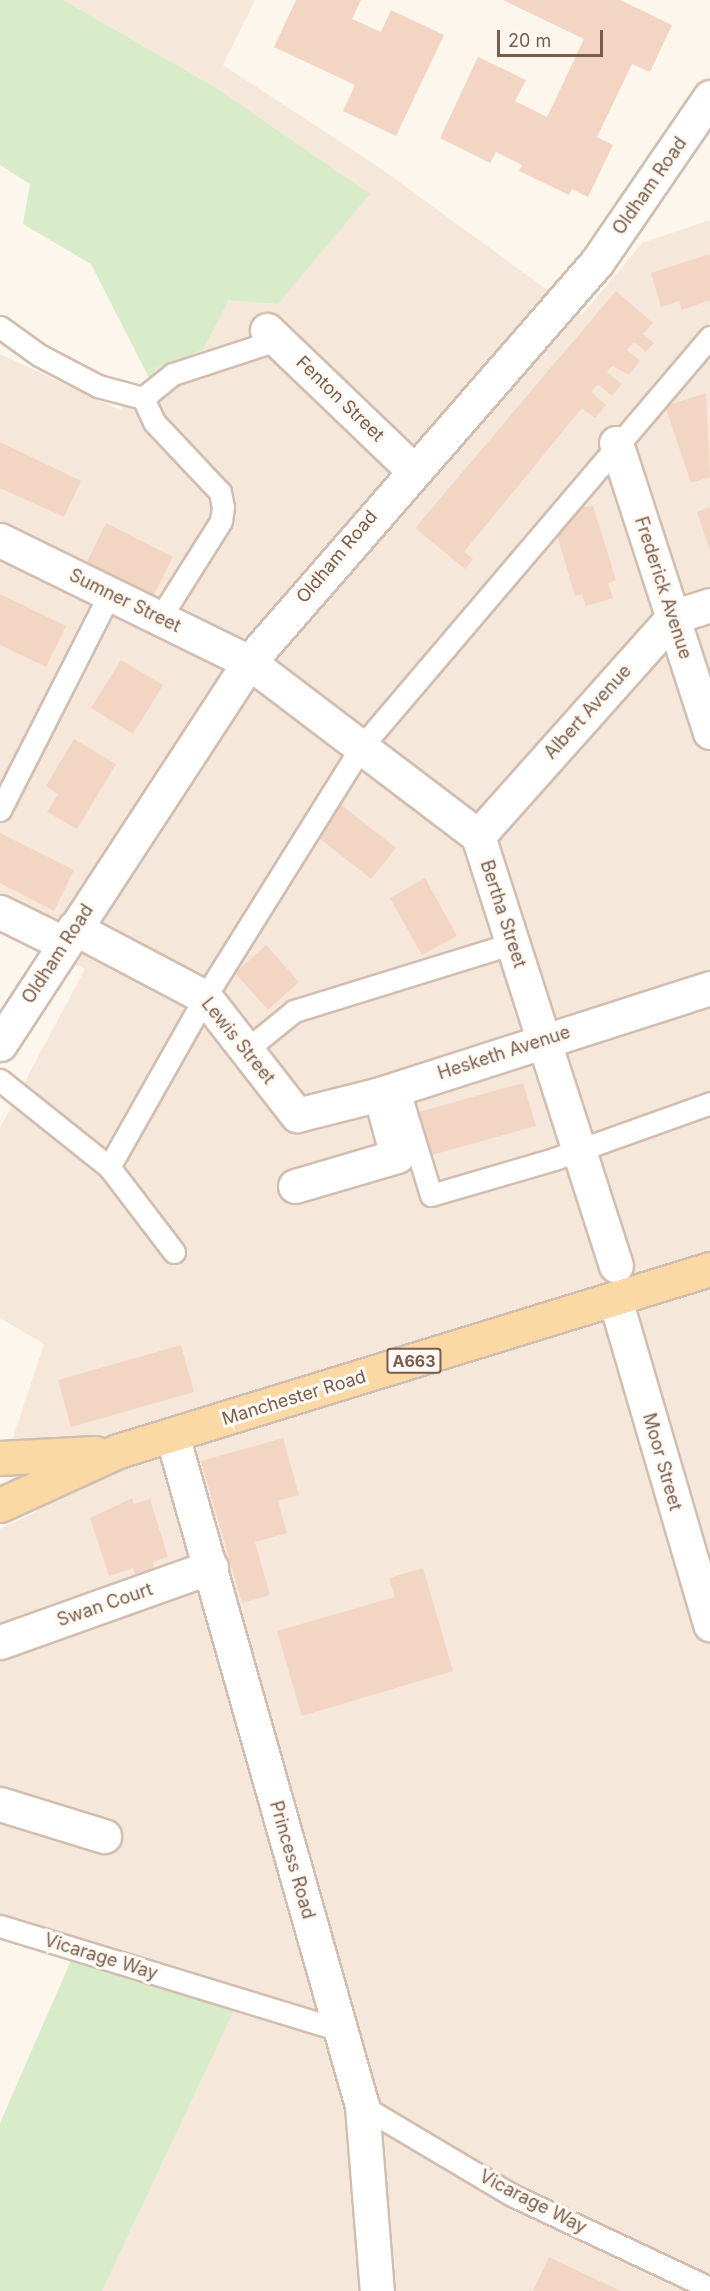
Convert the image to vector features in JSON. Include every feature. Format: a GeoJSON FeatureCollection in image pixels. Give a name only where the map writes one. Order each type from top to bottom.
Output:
{"type":"FeatureCollection","features":[{"type":"Feature","properties":{"kind":"main road","name":"Manchester Road"},"geometry":{"type":"LineString","coordinates":[[0,1505],[118,1451],[710,1269]]}},
{"type":"Feature","properties":{"kind":"main road","name":"Manchester Road"},"geometry":{"type":"LineString","coordinates":[[0,1458],[118,1451]]}},
{"type":"Feature","properties":{"kind":"street","name":"Oldham Road"},"geometry":{"type":"LineString","coordinates":[[0,1044],[68,936],[249,662],[412,469],[597,261],[710,97]]}},
{"type":"Feature","properties":{"kind":"street","name":"Fenton Street"},"geometry":{"type":"LineString","coordinates":[[272,335],[412,469]]}},
{"type":"Feature","properties":{"kind":"street","name":"Frederick Avenue"},"geometry":{"type":"LineString","coordinates":[[616,443],[710,732]]}},
{"type":"Feature","properties":{"kind":"street","name":"Sumner Street"},"geometry":{"type":"LineString","coordinates":[[0,540],[249,662]]}},
{"type":"Feature","properties":{"kind":"street"},"geometry":{"type":"LineString","coordinates":[[673,617],[710,605]]}},
{"type":"Feature","properties":{"kind":"street","name":"Albert Avenue"},"geometry":{"type":"LineString","coordinates":[[478,836],[673,617]]}},
{"type":"Feature","properties":{"kind":"street","name":"Bertha Street"},"geometry":{"type":"LineString","coordinates":[[249,662],[478,836],[616,1265]]}},
{"type":"Feature","properties":{"kind":"street","name":"Lewis Street"},"geometry":{"type":"LineString","coordinates":[[0,912],[68,936],[205,997],[297,1115]]}},
{"type":"Feature","properties":{"kind":"street","name":"Hesketh Avenue"},"geometry":{"type":"LineString","coordinates":[[297,1115],[389,1090],[710,988]]}},
{"type":"Feature","properties":{"kind":"street"},"geometry":{"type":"LineString","coordinates":[[295,1186],[397,1156],[389,1090]]}},
{"type":"Feature","properties":{"kind":"street","name":"Moor Street"},"geometry":{"type":"LineString","coordinates":[[615,1299],[710,1624]]}},
{"type":"Feature","properties":{"kind":"street","name":"Princess Road"},"geometry":{"type":"LineString","coordinates":[[172,1435],[362,2106],[377,2291]]}},
{"type":"Feature","properties":{"kind":"street","name":"Swan Court"},"geometry":{"type":"LineString","coordinates":[[0,1642],[211,1568]]}},
{"type":"Feature","properties":{"kind":"street"},"geometry":{"type":"LineString","coordinates":[[0,1804],[104,1836]]}},
{"type":"Feature","properties":{"kind":"lane"},"geometry":{"type":"LineString","coordinates":[[0,327],[39,355],[98,386],[143,398]]}},
{"type":"Feature","properties":{"kind":"lane"},"geometry":{"type":"LineString","coordinates":[[143,398],[173,374],[272,335]]}},
{"type":"Feature","properties":{"kind":"lane"},"geometry":{"type":"LineString","coordinates":[[109,1167],[205,997],[362,746],[616,443],[710,337]]}},
{"type":"Feature","properties":{"kind":"lane"},"geometry":{"type":"LineString","coordinates":[[143,398],[154,422],[220,492],[223,507],[221,521],[160,618]]}},
{"type":"Feature","properties":{"kind":"lane"},"geometry":{"type":"LineString","coordinates":[[0,810],[110,593]]}},
{"type":"Feature","properties":{"kind":"lane"},"geometry":{"type":"LineString","coordinates":[[246,1050],[294,1011],[513,943]]}},
{"type":"Feature","properties":{"kind":"lane"},"geometry":{"type":"LineString","coordinates":[[0,1080],[109,1167],[174,1252]]}},
{"type":"Feature","properties":{"kind":"lane"},"geometry":{"type":"LineString","coordinates":[[389,1090],[431,1195],[554,1159],[579,1146],[710,1103]]}},
{"type":"Feature","properties":{"kind":"lane","name":"Vicarage Way"},"geometry":{"type":"LineString","coordinates":[[0,1926],[340,2030]]}},
{"type":"Feature","properties":{"kind":"lane","name":"Vicarage Way"},"geometry":{"type":"LineString","coordinates":[[362,2106],[512,2195],[710,2288]]}},
{"type":"Feature","properties":{"kind":"shaded area"},"geometry":{"type":"Polygon","coordinates":[[[63,0],[255,0],[223,65],[380,168],[582,315],[642,243],[710,220],[710,2291],[102,2291],[234,2011],[0,1936],[0,1529],[37,1512],[13,1438],[44,1344],[0,1318],[0,1128],[85,969],[0,931],[0,354],[120,410],[157,368],[203,350],[229,300],[213,86],[63,0]]]}},
{"type":"Feature","properties":{"kind":"green space"},"geometry":{"type":"Polygon","coordinates":[[[0,0],[63,0],[213,86],[370,194],[278,304],[229,300],[203,350],[157,368],[149,378],[91,264],[23,224],[30,184],[0,165],[0,0]]]}},
{"type":"Feature","properties":{"kind":"green space"},"geometry":{"type":"Polygon","coordinates":[[[72,1958],[234,2011],[102,2291],[0,2291],[0,2123],[72,1958]]]}},
{"type":"Feature","properties":{"kind":"building"},"geometry":{"type":"Polygon","coordinates":[[[296,0],[361,0],[352,19],[381,32],[391,10],[444,35],[396,136],[343,111],[355,85],[274,47],[296,0]]]}},
{"type":"Feature","properties":{"kind":"building"},"geometry":{"type":"Polygon","coordinates":[[[503,0],[620,0],[672,25],[650,72],[632,64],[597,137],[613,145],[588,197],[572,189],[569,195],[519,171],[522,165],[496,152],[490,163],[440,138],[478,57],[526,80],[515,101],[547,117],[584,39],[503,0]]]}},
{"type":"Feature","properties":{"kind":"building"},"geometry":{"type":"Polygon","coordinates":[[[710,254],[710,300],[682,310],[679,301],[661,307],[651,273],[710,254]]]}},
{"type":"Feature","properties":{"kind":"building"},"geometry":{"type":"Polygon","coordinates":[[[616,291],[653,323],[643,334],[654,343],[646,352],[634,342],[627,350],[640,361],[629,375],[612,366],[607,372],[622,384],[612,396],[598,384],[591,392],[606,405],[595,418],[582,408],[464,552],[473,559],[465,569],[415,528],[616,291]]]}},
{"type":"Feature","properties":{"kind":"building"},"geometry":{"type":"Polygon","coordinates":[[[706,393],[710,477],[691,483],[665,406],[706,393]]]}},
{"type":"Feature","properties":{"kind":"building"},"geometry":{"type":"Polygon","coordinates":[[[0,442],[81,481],[64,517],[0,488],[0,442]]]}},
{"type":"Feature","properties":{"kind":"building"},"geometry":{"type":"Polygon","coordinates":[[[593,506],[616,580],[608,583],[613,598],[586,606],[582,594],[575,596],[555,528],[574,508],[593,506]]]}},
{"type":"Feature","properties":{"kind":"building"},"geometry":{"type":"Polygon","coordinates":[[[710,507],[710,551],[697,512],[710,507]]]}},
{"type":"Feature","properties":{"kind":"building"},"geometry":{"type":"Polygon","coordinates":[[[106,523],[173,557],[154,595],[87,562],[106,523]]]}},
{"type":"Feature","properties":{"kind":"building"},"geometry":{"type":"Polygon","coordinates":[[[0,594],[66,626],[46,667],[0,645],[0,594]]]}},
{"type":"Feature","properties":{"kind":"building"},"geometry":{"type":"Polygon","coordinates":[[[121,660],[163,685],[133,734],[91,708],[121,660]]]}},
{"type":"Feature","properties":{"kind":"building"},"geometry":{"type":"Polygon","coordinates":[[[74,739],[116,764],[77,829],[47,812],[58,794],[46,786],[74,739]]]}},
{"type":"Feature","properties":{"kind":"building"},"geometry":{"type":"Polygon","coordinates":[[[339,803],[396,848],[371,879],[314,834],[339,803]]]}},
{"type":"Feature","properties":{"kind":"building"},"geometry":{"type":"Polygon","coordinates":[[[0,833],[74,870],[54,911],[0,883],[0,833]]]}},
{"type":"Feature","properties":{"kind":"building"},"geometry":{"type":"Polygon","coordinates":[[[425,878],[457,936],[422,955],[390,898],[425,878]]]}},
{"type":"Feature","properties":{"kind":"building"},"geometry":{"type":"Polygon","coordinates":[[[266,945],[299,982],[268,1010],[235,973],[266,945]]]}},
{"type":"Feature","properties":{"kind":"building"},"geometry":{"type":"Polygon","coordinates":[[[523,1083],[536,1126],[428,1156],[415,1113],[523,1083]]]}},
{"type":"Feature","properties":{"kind":"building"},"geometry":{"type":"Polygon","coordinates":[[[181,1345],[194,1392],[71,1427],[58,1380],[181,1345]]]}},
{"type":"Feature","properties":{"kind":"building"},"geometry":{"type":"Polygon","coordinates":[[[283,1438],[299,1495],[278,1501],[287,1533],[255,1542],[270,1595],[242,1603],[201,1461],[283,1438]]]}},
{"type":"Feature","properties":{"kind":"building"},"geometry":{"type":"Polygon","coordinates":[[[132,1498],[134,1504],[150,1499],[168,1557],[153,1562],[155,1571],[136,1577],[133,1568],[109,1576],[90,1518],[132,1498]]]}},
{"type":"Feature","properties":{"kind":"building"},"geometry":{"type":"Polygon","coordinates":[[[423,1568],[453,1671],[302,1716],[277,1631],[395,1597],[389,1578],[423,1568]]]}},
{"type":"Feature","properties":{"kind":"building"},"geometry":{"type":"Polygon","coordinates":[[[549,2257],[574,2269],[621,2291],[533,2291],[549,2257]]]}}]}
